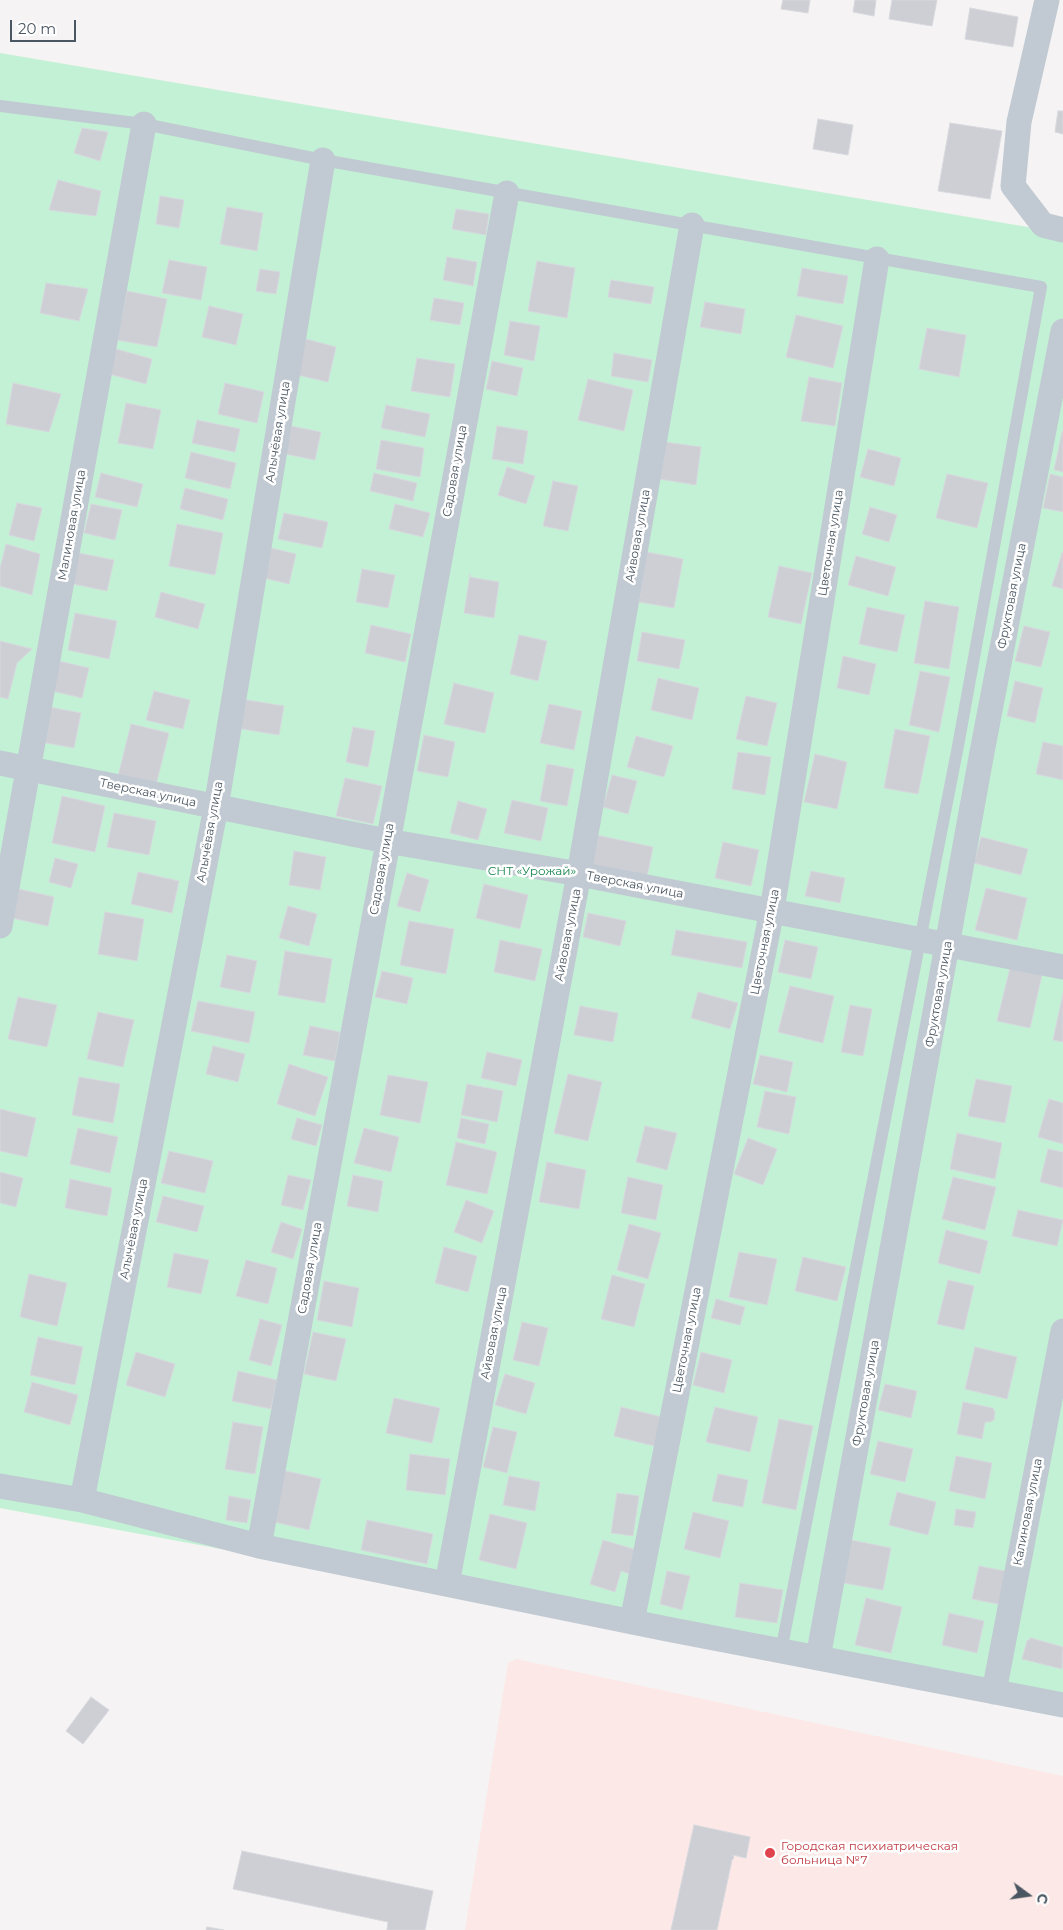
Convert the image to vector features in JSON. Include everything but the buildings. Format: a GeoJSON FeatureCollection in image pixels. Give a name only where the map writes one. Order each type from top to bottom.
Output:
{"type":"FeatureCollection","features":[{"type":"Feature","properties":{"kind":"street"},"geometry":{"type":"LineString","coordinates":[[1047,0],[1019,122],[1014,186],[1043,225],[1063,230]]}},
{"type":"Feature","properties":{"kind":"street","name":"Малиновая улица"},"geometry":{"type":"LineString","coordinates":[[0,926],[144,124]]}},
{"type":"Feature","properties":{"kind":"street","name":"Алычёвая улица"},"geometry":{"type":"LineString","coordinates":[[82,1500],[216,807],[323,160]]}},
{"type":"Feature","properties":{"kind":"street","name":"Садовая улица"},"geometry":{"type":"LineString","coordinates":[[259,1546],[507,193]]}},
{"type":"Feature","properties":{"kind":"street","name":"Айвовая улица"},"geometry":{"type":"LineString","coordinates":[[447,1584],[579,874],[692,225]]}},
{"type":"Feature","properties":{"kind":"street","name":"Цветочная улица"},"geometry":{"type":"LineString","coordinates":[[632,1622],[772,910],[877,260]]}},
{"type":"Feature","properties":{"kind":"street","name":"Фруктовая улица"},"geometry":{"type":"LineString","coordinates":[[818,1658],[982,752],[1063,331]]}},
{"type":"Feature","properties":{"kind":"street","name":"Тверская улица"},"geometry":{"type":"LineString","coordinates":[[0,763],[387,841],[579,874],[1063,967]]}},
{"type":"Feature","properties":{"kind":"street","name":"Калиновая улица"},"geometry":{"type":"LineString","coordinates":[[994,1692],[1063,1331]]}},
{"type":"Feature","properties":{"kind":"street"},"geometry":{"type":"LineString","coordinates":[[0,1486],[82,1500],[259,1546],[632,1622],[1063,1706]]}},
{"type":"Feature","properties":{"kind":"lane"},"geometry":{"type":"LineString","coordinates":[[0,106],[144,124],[323,160],[692,225],[877,260],[1041,287],[958,746],[780,1651]]}},
{"type":"Feature","properties":{"kind":"shaded area","name":"Городская психиатрическая больница №7"},"geometry":{"type":"Polygon","coordinates":[[[516,1659],[1063,1776],[1063,1930],[465,1930],[508,1663],[516,1659]]]}},
{"type":"Feature","properties":{"kind":"green space","name":"СНТ «Урожай»"},"geometry":{"type":"Polygon","coordinates":[[[0,53],[1063,233],[1063,1705],[0,1508],[0,53]]]}},
{"type":"Feature","properties":{"kind":"place","name":"Городская психиатрическая больница №7"},"geometry":{"type":"Point","coordinates":[770,1853]}}]}
